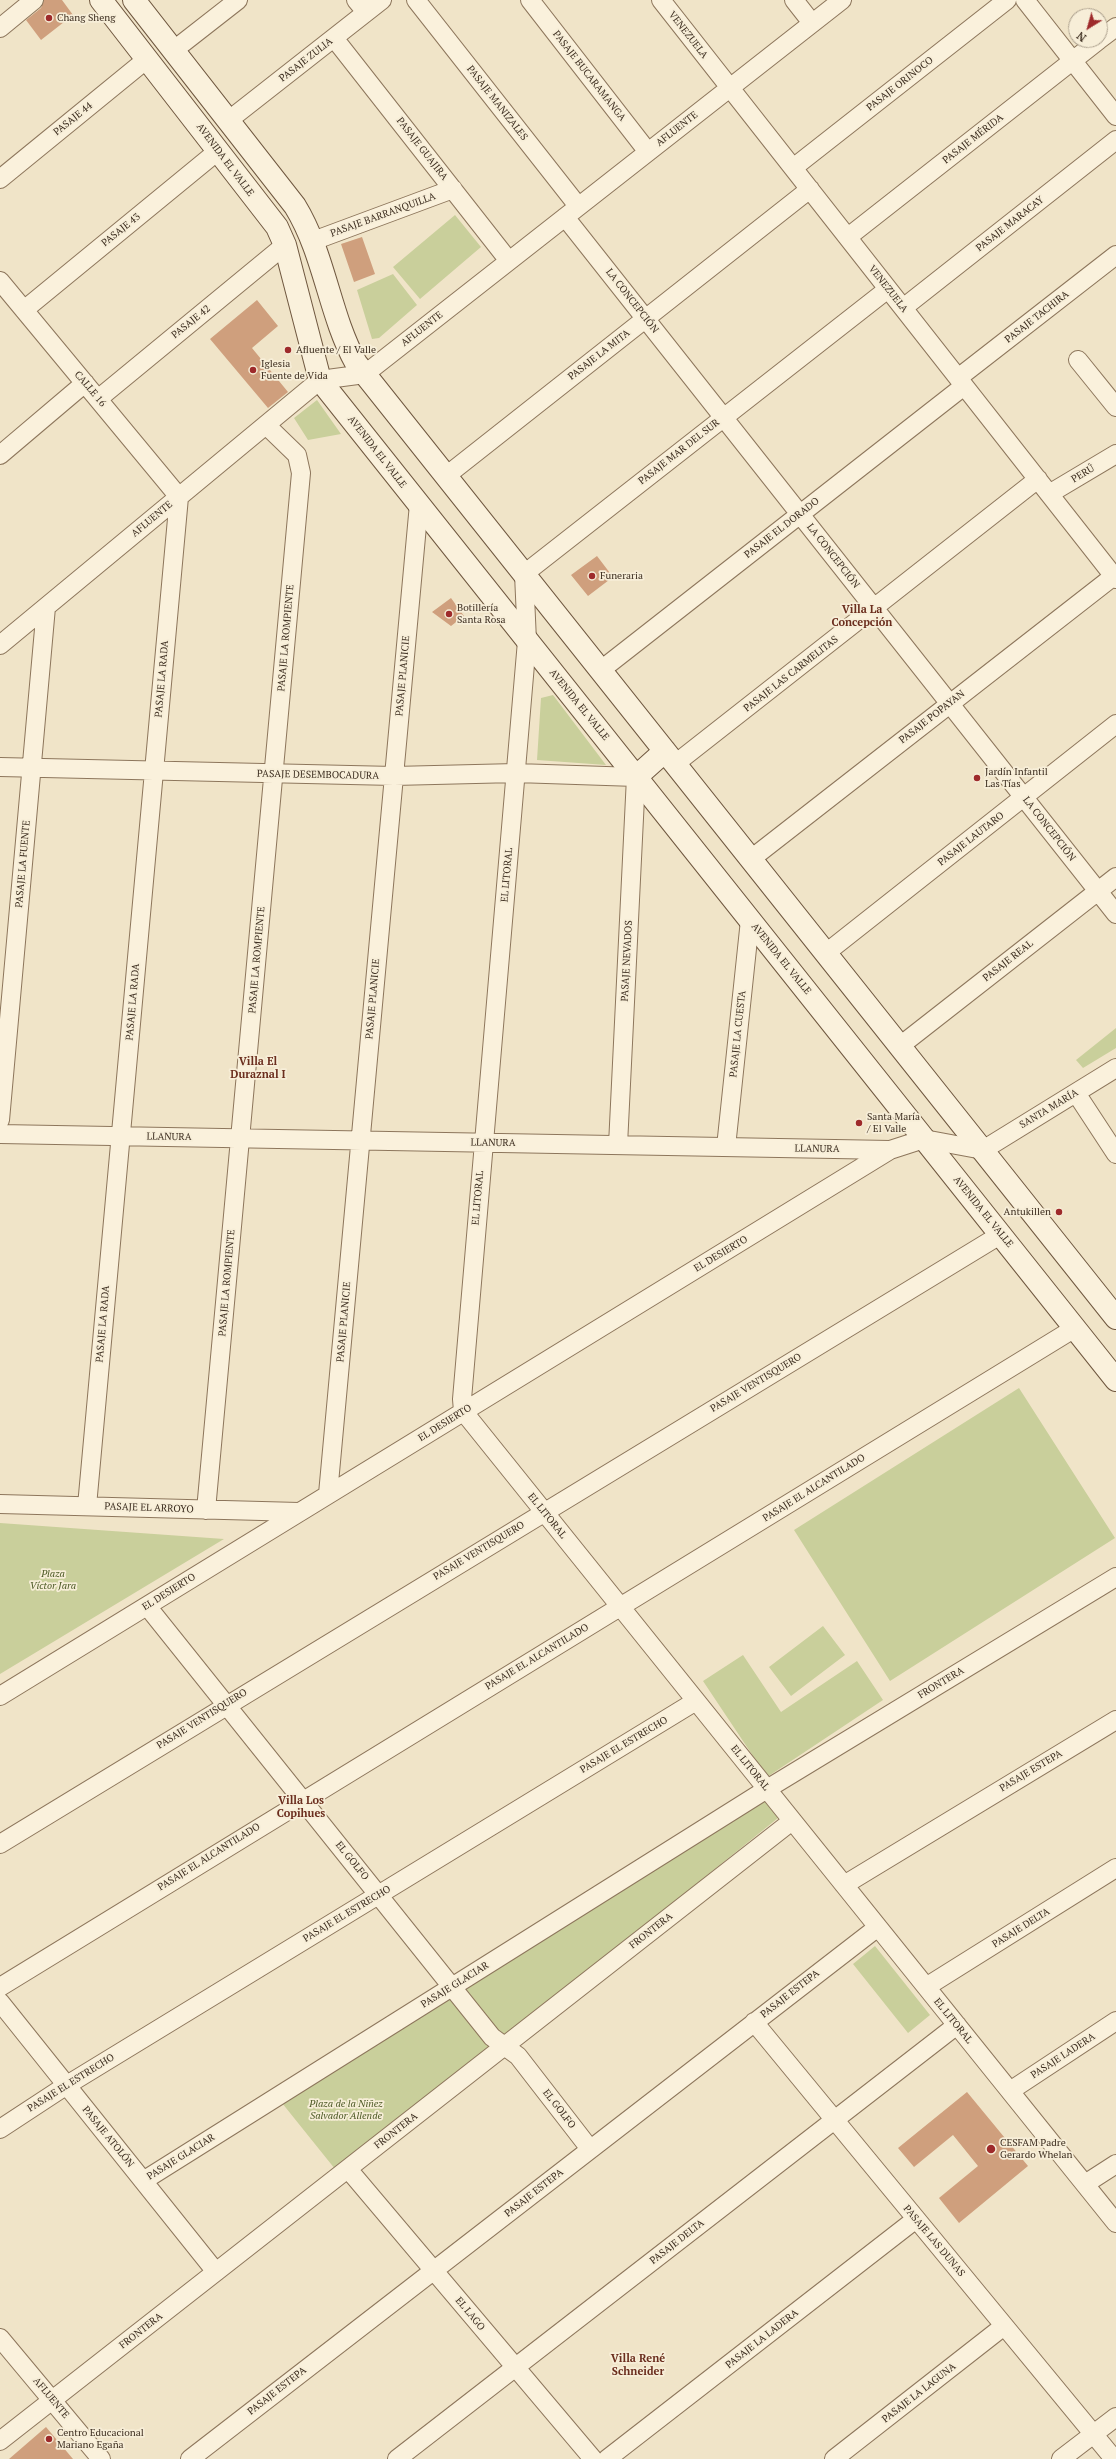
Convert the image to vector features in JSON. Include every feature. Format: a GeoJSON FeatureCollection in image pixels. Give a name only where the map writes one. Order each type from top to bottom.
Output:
{"type":"FeatureCollection","features":[{"type":"Feature","properties":{"kind":"street"},"geometry":{"type":"LineString","coordinates":[[0,28],[34,0]]}},
{"type":"Feature","properties":{"kind":"street","name":"AVENIDA EL VALLE"},"geometry":{"type":"LineString","coordinates":[[101,0],[219,150],[277,227],[285,245],[320,380],[1116,1380]]}},
{"type":"Feature","properties":{"kind":"street"},"geometry":{"type":"LineString","coordinates":[[134,0],[292,201],[313,241],[344,339],[356,363],[1116,1318]]}},
{"type":"Feature","properties":{"kind":"street"},"geometry":{"type":"LineString","coordinates":[[174,50],[238,0]]}},
{"type":"Feature","properties":{"kind":"street","name":"PASAJE ZULIA"},"geometry":{"type":"LineString","coordinates":[[229,120],[334,38],[361,6],[382,0]]}},
{"type":"Feature","properties":{"kind":"street","name":"PASAJE MANIZALES"},"geometry":{"type":"LineString","coordinates":[[416,0],[572,212]]}},
{"type":"Feature","properties":{"kind":"street","name":"PASAJE BUCARAMANGA"},"geometry":{"type":"LineString","coordinates":[[530,0],[648,152]]}},
{"type":"Feature","properties":{"kind":"street","name":"VENEZUELA"},"geometry":{"type":"LineString","coordinates":[[661,0],[1115,577]]}},
{"type":"Feature","properties":{"kind":"street"},"geometry":{"type":"LineString","coordinates":[[794,0],[812,23]]}},
{"type":"Feature","properties":{"kind":"street","name":"AFLUENTE"},"geometry":{"type":"LineString","coordinates":[[365,374],[842,0]]}},
{"type":"Feature","properties":{"kind":"street","name":"PASAJE ORINOCO"},"geometry":{"type":"LineString","coordinates":[[793,168],[1007,0]]}},
{"type":"Feature","properties":{"kind":"street"},"geometry":{"type":"LineString","coordinates":[[1025,0],[1116,116]]}},
{"type":"Feature","properties":{"kind":"street","name":"PASAJE MÉRIDA"},"geometry":{"type":"LineString","coordinates":[[1108,34],[1116,27]]}},
{"type":"Feature","properties":{"kind":"street","name":"PASAJE GUAJIRA"},"geometry":{"type":"LineString","coordinates":[[334,38],[509,261]]}},
{"type":"Feature","properties":{"kind":"street","name":"PASAJE MÉRIDA"},"geometry":{"type":"LineString","coordinates":[[848,237],[1090,48]]}},
{"type":"Feature","properties":{"kind":"street","name":"PASAJE 44"},"geometry":{"type":"LineString","coordinates":[[0,179],[147,59]]}},
{"type":"Feature","properties":{"kind":"street","name":"PASAJE MARACAY"},"geometry":{"type":"LineString","coordinates":[[903,308],[1116,140]]}},
{"type":"Feature","properties":{"kind":"street","name":"PASAJE 43"},"geometry":{"type":"LineString","coordinates":[[24,310],[219,150]]}},
{"type":"Feature","properties":{"kind":"street","name":"PASAJE BARRANQUILLA"},"geometry":{"type":"LineString","coordinates":[[313,241],[453,189]]}},
{"type":"Feature","properties":{"kind":"street","name":"PASAJE LA MITA"},"geometry":{"type":"LineString","coordinates":[[446,476],[810,189]]}},
{"type":"Feature","properties":{"kind":"street","name":"LA CONCEPCIÓN"},"geometry":{"type":"LineString","coordinates":[[572,212],[646,318],[1116,914]]}},
{"type":"Feature","properties":{"kind":"street","name":"PASAJE 42"},"geometry":{"type":"LineString","coordinates":[[98,399],[285,245]]}},
{"type":"Feature","properties":{"kind":"street","name":"PASAJE TACHIRA"},"geometry":{"type":"LineString","coordinates":[[961,382],[1115,257]]}},
{"type":"Feature","properties":{"kind":"street","name":"PASAJE MAR DEL SUR"},"geometry":{"type":"LineString","coordinates":[[524,574],[888,289]]}},
{"type":"Feature","properties":{"kind":"street","name":"CALLE 16"},"geometry":{"type":"LineString","coordinates":[[3,291],[24,310],[179,497]]}},
{"type":"Feature","properties":{"kind":"street"},"geometry":{"type":"LineString","coordinates":[[1078,360],[1116,407]]}},
{"type":"Feature","properties":{"kind":"street"},"geometry":{"type":"LineString","coordinates":[[320,380],[365,374]]}},
{"type":"Feature","properties":{"kind":"street","name":"AFLUENTE"},"geometry":{"type":"LineString","coordinates":[[0,645],[320,380]]}},
{"type":"Feature","properties":{"kind":"street","name":"PASAJE EL DORADO"},"geometry":{"type":"LineString","coordinates":[[600,670],[800,514],[961,382]]}},
{"type":"Feature","properties":{"kind":"street"},"geometry":{"type":"LineString","coordinates":[[0,455],[85,383]]}},
{"type":"Feature","properties":{"kind":"street","name":"PASAJE LA ROMPIENTE"},"geometry":{"type":"LineString","coordinates":[[206,1510],[301,467],[297,455],[266,425]]}},
{"type":"Feature","properties":{"kind":"street","name":"PERÚ"},"geometry":{"type":"LineString","coordinates":[[1049,494],[1116,454]]}},
{"type":"Feature","properties":{"kind":"street","name":"PASAJE LAS CARMELITAS"},"geometry":{"type":"LineString","coordinates":[[670,758],[874,608],[1038,479]]}},
{"type":"Feature","properties":{"kind":"street","name":"PASAJE LA RADA"},"geometry":{"type":"LineString","coordinates":[[87,1506],[179,497]]}},
{"type":"Feature","properties":{"kind":"street","name":"PASAJE PLANICIE"},"geometry":{"type":"LineString","coordinates":[[328,1494],[419,504]]}},
{"type":"Feature","properties":{"kind":"street"},"geometry":{"type":"LineString","coordinates":[[524,574],[528,641]]}},
{"type":"Feature","properties":{"kind":"street","name":"PASAJE POPAYAN"},"geometry":{"type":"LineString","coordinates":[[751,859],[950,703],[1115,577]]}},
{"type":"Feature","properties":{"kind":"street","name":"PASAJE LA FUENTE"},"geometry":{"type":"LineString","coordinates":[[0,1120],[46,607]]}},
{"type":"Feature","properties":{"kind":"street","name":"EL LITORAL"},"geometry":{"type":"LineString","coordinates":[[528,641],[462,1385],[463,1411],[1116,2223]]}},
{"type":"Feature","properties":{"kind":"street","name":"PASAJE LAUTARO"},"geometry":{"type":"LineString","coordinates":[[826,953],[1116,724]]}},
{"type":"Feature","properties":{"kind":"street"},"geometry":{"type":"LineString","coordinates":[[636,777],[670,758]]}},
{"type":"Feature","properties":{"kind":"street","name":"PASAJE DESEMBOCADURA"},"geometry":{"type":"LineString","coordinates":[[0,767],[394,776],[516,773],[636,777]]}},
{"type":"Feature","properties":{"kind":"street","name":"PASAJE NEVADOS"},"geometry":{"type":"LineString","coordinates":[[618,1145],[636,777]]}},
{"type":"Feature","properties":{"kind":"street","name":"PASAJE REAL"},"geometry":{"type":"LineString","coordinates":[[900,1046],[1116,877]]}},
{"type":"Feature","properties":{"kind":"street","name":"PASAJE LA CUESTA"},"geometry":{"type":"LineString","coordinates":[[726,1147],[750,920]]}},
{"type":"Feature","properties":{"kind":"street","name":"SANTA MARÍA"},"geometry":{"type":"LineString","coordinates":[[983,1150],[1116,1068]]}},
{"type":"Feature","properties":{"kind":"street"},"geometry":{"type":"LineString","coordinates":[[1076,1093],[1116,1154]]}},
{"type":"Feature","properties":{"kind":"street","name":"LLANURA"},"geometry":{"type":"LineString","coordinates":[[0,1134],[890,1150],[924,1139],[983,1150]]}},
{"type":"Feature","properties":{"kind":"street","name":"EL DESIERTO"},"geometry":{"type":"LineString","coordinates":[[0,1696],[890,1150]]}},
{"type":"Feature","properties":{"kind":"street","name":"PASAJE VENTISQUERO"},"geometry":{"type":"LineString","coordinates":[[0,1844],[1000,1235]]}},
{"type":"Feature","properties":{"kind":"street","name":"PASAJE EL ALCANTILADO"},"geometry":{"type":"LineString","coordinates":[[0,1987],[302,1799],[620,1607],[1075,1328]]}},
{"type":"Feature","properties":{"kind":"street","name":"PASAJE EL ARROYO"},"geometry":{"type":"LineString","coordinates":[[0,1504],[299,1512]]}},
{"type":"Feature","properties":{"kind":"street","name":"FRONTERA"},"geometry":{"type":"LineString","coordinates":[[767,1789],[1116,1577]]}},
{"type":"Feature","properties":{"kind":"street","name":"EL GOLFO"},"geometry":{"type":"LineString","coordinates":[[147,1606],[453,1986],[492,2037],[518,2056],[590,2149]]}},
{"type":"Feature","properties":{"kind":"street","name":"PASAJE EL ESTRECHO"},"geometry":{"type":"LineString","coordinates":[[0,2129],[67,2085],[696,1701]]}},
{"type":"Feature","properties":{"kind":"street","name":"PASAJE ESTEPA"},"geometry":{"type":"LineString","coordinates":[[844,1884],[1116,1720]]}},
{"type":"Feature","properties":{"kind":"street","name":"PASAJE GLACIAR"},"geometry":{"type":"LineString","coordinates":[[143,2181],[767,1789]]}},
{"type":"Feature","properties":{"kind":"street","name":"FRONTERA"},"geometry":{"type":"LineString","coordinates":[[0,2441],[792,1821]]}},
{"type":"Feature","properties":{"kind":"street","name":"PASAJE DELTA"},"geometry":{"type":"LineString","coordinates":[[926,1987],[1116,1868]]}},
{"type":"Feature","properties":{"kind":"street","name":"PASAJE ESTEPA"},"geometry":{"type":"LineString","coordinates":[[190,2459],[878,1926]]}},
{"type":"Feature","properties":{"kind":"street","name":"PASAJE ATOLÓN"},"geometry":{"type":"LineString","coordinates":[[0,2002],[216,2272]]}},
{"type":"Feature","properties":{"kind":"street","name":"PASAJE LADERA"},"geometry":{"type":"LineString","coordinates":[[1010,2091],[1116,2021]]}},
{"type":"Feature","properties":{"kind":"street","name":"PASAJE LAS DUNAS"},"geometry":{"type":"LineString","coordinates":[[754,2022],[1114,2459]]}},
{"type":"Feature","properties":{"kind":"street","name":"PASAJE DELTA"},"geometry":{"type":"LineString","coordinates":[[397,2459],[957,2025]]}},
{"type":"Feature","properties":{"kind":"street"},"geometry":{"type":"LineString","coordinates":[[1085,2184],[1116,2164]]}},
{"type":"Feature","properties":{"kind":"street","name":"EL LAGO"},"geometry":{"type":"LineString","coordinates":[[348,2169],[592,2459]]}},
{"type":"Feature","properties":{"kind":"street","name":"PASAJE LA LADERA"},"geometry":{"type":"LineString","coordinates":[[607,2459],[916,2219]]}},
{"type":"Feature","properties":{"kind":"street","name":"PASAJE LA LAGUNA"},"geometry":{"type":"LineString","coordinates":[[834,2459],[1004,2326]]}},
{"type":"Feature","properties":{"kind":"street","name":"AFLUENTE"},"geometry":{"type":"LineString","coordinates":[[0,2338],[101,2459]]}},
{"type":"Feature","properties":{"kind":"street"},"geometry":{"type":"LineString","coordinates":[[1061,2459],[1116,2417]]}},
{"type":"Feature","properties":{"kind":"green space"},"geometry":{"type":"Polygon","coordinates":[[[455,215],[481,247],[420,299],[393,267],[455,215]]]}},
{"type":"Feature","properties":{"kind":"green space"},"geometry":{"type":"Polygon","coordinates":[[[393,274],[417,305],[379,338],[372,339],[357,290],[393,274]]]}},
{"type":"Feature","properties":{"kind":"green space"},"geometry":{"type":"Polygon","coordinates":[[[317,400],[341,434],[308,440],[294,418],[317,400]]]}},
{"type":"Feature","properties":{"kind":"green space"},"geometry":{"type":"Polygon","coordinates":[[[553,695],[606,765],[537,760],[541,698],[553,695]]]}},
{"type":"Feature","properties":{"kind":"green space"},"geometry":{"type":"Polygon","coordinates":[[[1116,1028],[1116,1048],[1083,1068],[1076,1060],[1116,1028]]]}},
{"type":"Feature","properties":{"kind":"green space"},"geometry":{"type":"Polygon","coordinates":[[[1019,1388],[1115,1538],[890,1681],[794,1530],[1019,1388]]]}},
{"type":"Feature","properties":{"kind":"green space","name":"Plaza Víctor Jara"},"geometry":{"type":"Polygon","coordinates":[[[0,1523],[224,1539],[0,1674],[0,1523]]]}},
{"type":"Feature","properties":{"kind":"green space"},"geometry":{"type":"Polygon","coordinates":[[[823,1626],[845,1655],[791,1696],[769,1667],[823,1626]]]}},
{"type":"Feature","properties":{"kind":"green space"},"geometry":{"type":"Polygon","coordinates":[[[743,1655],[781,1712],[857,1661],[883,1700],[767,1777],[703,1681],[743,1655]]]}},
{"type":"Feature","properties":{"kind":"green space","name":"Plaza de la Niñez Salvador Allende"},"geometry":{"type":"Polygon","coordinates":[[[763,1799],[778,1818],[512,2033],[335,2169],[282,2103],[763,1799]]]}},
{"type":"Feature","properties":{"kind":"green space"},"geometry":{"type":"Polygon","coordinates":[[[875,1946],[930,2015],[908,2033],[853,1964],[875,1946]]]}},
{"type":"Feature","properties":{"kind":"building","name":"Chang Sheng"},"geometry":{"type":"Polygon","coordinates":[[[44,0],[62,0],[73,15],[41,40],[26,20],[41,8],[44,0]]]}},
{"type":"Feature","properties":{"kind":"building"},"geometry":{"type":"Polygon","coordinates":[[[362,237],[375,274],[354,282],[341,244],[362,237]]]}},
{"type":"Feature","properties":{"kind":"building","name":"Iglesia Fuente de Vida"},"geometry":{"type":"Polygon","coordinates":[[[257,300],[278,326],[252,348],[288,392],[268,408],[210,339],[257,300]]]}},
{"type":"Feature","properties":{"kind":"building","name":"Funeraria"},"geometry":{"type":"Polygon","coordinates":[[[597,556],[613,577],[588,596],[571,575],[597,556]]]}},
{"type":"Feature","properties":{"kind":"building","name":"Botillería Santa Rosa"},"geometry":{"type":"Polygon","coordinates":[[[451,598],[464,616],[451,626],[432,612],[451,598]]]}},
{"type":"Feature","properties":{"kind":"building"},"geometry":{"type":"Polygon","coordinates":[[[967,2092],[1028,2166],[959,2223],[939,2198],[978,2166],[953,2135],[914,2167],[898,2148],[967,2092]]]}},
{"type":"Feature","properties":{"kind":"building","name":"Centro Educacional Mariano Egaña"},"geometry":{"type":"Polygon","coordinates":[[[46,2427],[73,2459],[9,2459],[46,2427]]]}},
{"type":"Feature","properties":{"kind":"place","name":"Chang Sheng"},"geometry":{"type":"Point","coordinates":[49,18]}},
{"type":"Feature","properties":{"kind":"place","name":"Afluente / El Valle"},"geometry":{"type":"Point","coordinates":[288,350]}},
{"type":"Feature","properties":{"kind":"place","name":"Iglesia Fuente de Vida"},"geometry":{"type":"Point","coordinates":[253,370]}},
{"type":"Feature","properties":{"kind":"place","name":"Funeraria"},"geometry":{"type":"Point","coordinates":[592,576]}},
{"type":"Feature","properties":{"kind":"place","name":"Botillería Santa Rosa"},"geometry":{"type":"Point","coordinates":[449,614]}},
{"type":"Feature","properties":{"kind":"place","name":"Jardín Infantil Las Tías"},"geometry":{"type":"Point","coordinates":[977,778]}},
{"type":"Feature","properties":{"kind":"place","name":"Santa María / El Valle"},"geometry":{"type":"Point","coordinates":[859,1123]}},
{"type":"Feature","properties":{"kind":"place","name":"Antukillen"},"geometry":{"type":"Point","coordinates":[1059,1212]}},
{"type":"Feature","properties":{"kind":"place","name":"CESFAM Padre Gerardo Whelan"},"geometry":{"type":"Point","coordinates":[991,2149]}},
{"type":"Feature","properties":{"kind":"place","name":"Centro Educacional Mariano Egaña"},"geometry":{"type":"Point","coordinates":[49,2439]}},
{"type":"Feature","properties":{"kind":"district","name":"Villa La Concepción"},"geometry":{"type":"Point","coordinates":[862,616]}},
{"type":"Feature","properties":{"kind":"district","name":"Villa El Duraznal I"},"geometry":{"type":"Point","coordinates":[258,1068]}},
{"type":"Feature","properties":{"kind":"district","name":"Villa Los Copihues"},"geometry":{"type":"Point","coordinates":[301,1807]}},
{"type":"Feature","properties":{"kind":"district","name":"Villa René Schneider"},"geometry":{"type":"Point","coordinates":[638,2365]}}]}
